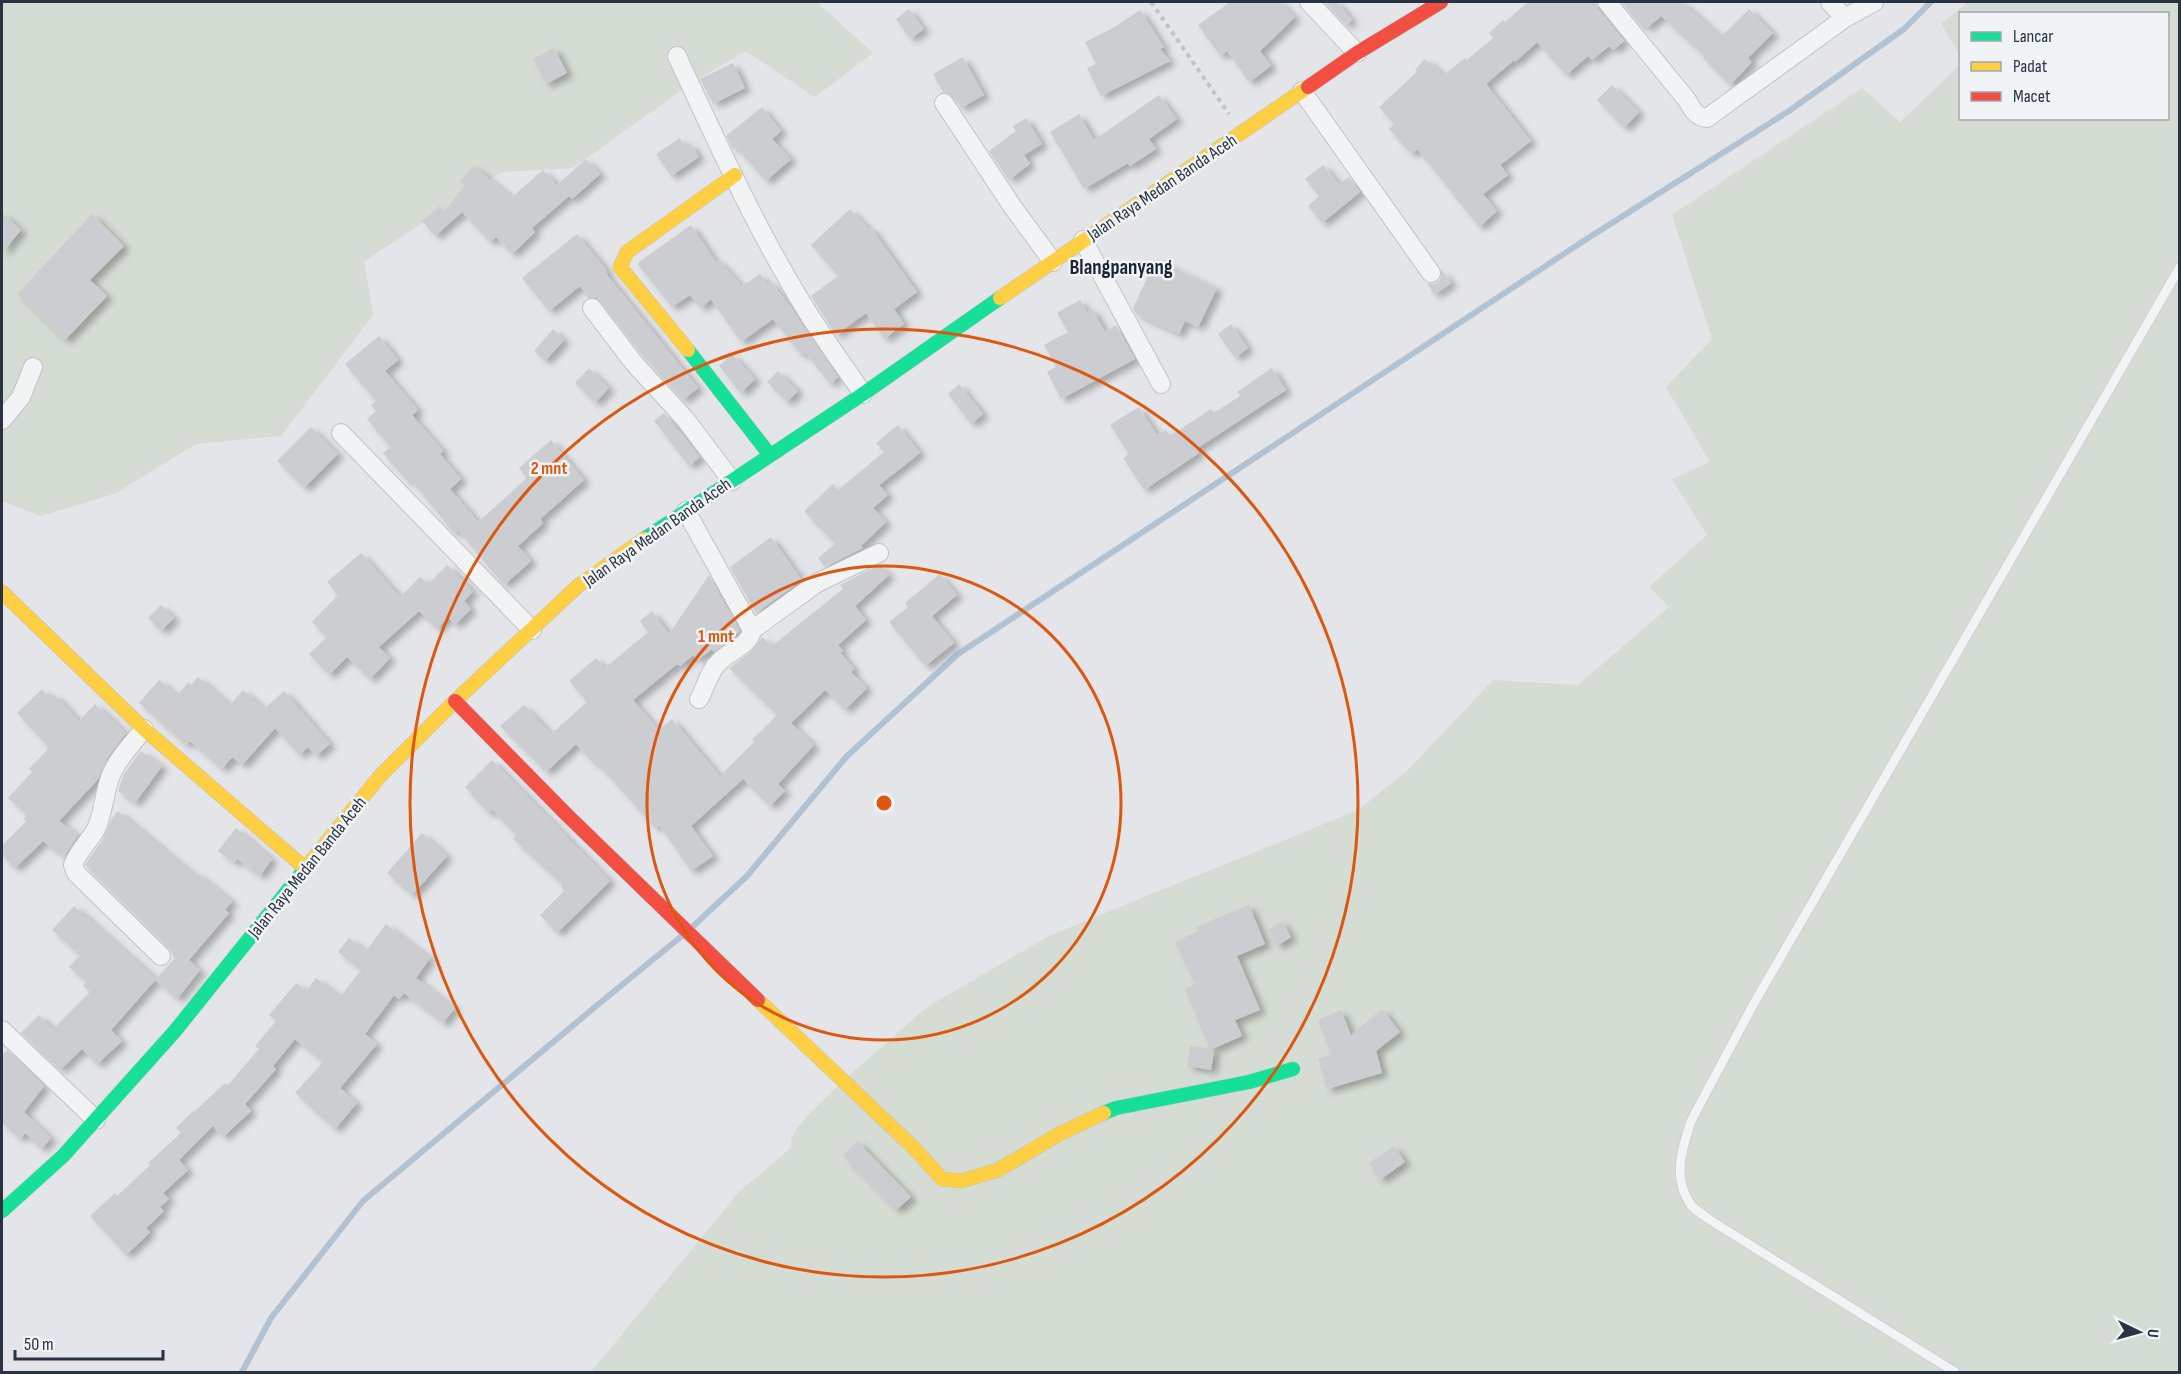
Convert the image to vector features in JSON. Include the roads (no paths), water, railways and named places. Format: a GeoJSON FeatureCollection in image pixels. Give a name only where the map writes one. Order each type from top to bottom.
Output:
{"type":"FeatureCollection","features":[{"type":"Feature","properties":{"kind":"main road","name":"Jalan Raya Medan Banda Aceh"},"geometry":{"type":"LineString","coordinates":[[2,1211],[63,1156],[175,1031],[380,776],[455,701],[579,585],[633,546],[863,394],[1357,53],[1441,2]]}},
{"type":"Feature","properties":{"kind":"main road"},"geometry":{"type":"LineString","coordinates":[[735,175],[627,252],[621,267],[771,455]]}},
{"type":"Feature","properties":{"kind":"main road"},"geometry":{"type":"LineString","coordinates":[[2,592],[144,729],[306,868]]}},
{"type":"Feature","properties":{"kind":"main road"},"geometry":{"type":"LineString","coordinates":[[455,701],[518,767],[701,947],[914,1148],[937,1175],[950,1181],[961,1181],[998,1170],[1061,1133],[1116,1108],[1249,1082],[1293,1069]]}},
{"type":"Feature","properties":{"kind":"street"},"geometry":{"type":"LineString","coordinates":[[1310,2],[1357,53]]}},
{"type":"Feature","properties":{"kind":"street"},"geometry":{"type":"LineString","coordinates":[[1607,2],[1687,100],[1693,111],[1707,118],[1845,18],[1874,2]]}},
{"type":"Feature","properties":{"kind":"street"},"geometry":{"type":"LineString","coordinates":[[1830,2],[1845,18]]}},
{"type":"Feature","properties":{"kind":"street"},"geometry":{"type":"LineString","coordinates":[[677,56],[800,300],[863,394]]}},
{"type":"Feature","properties":{"kind":"street"},"geometry":{"type":"LineString","coordinates":[[1302,91],[1431,273]]}},
{"type":"Feature","properties":{"kind":"street"},"geometry":{"type":"LineString","coordinates":[[944,103],[1012,206],[1053,262]]}},
{"type":"Feature","properties":{"kind":"street"},"geometry":{"type":"LineString","coordinates":[[1083,240],[1161,384]]}},
{"type":"Feature","properties":{"kind":"street"},"geometry":{"type":"LineString","coordinates":[[592,308],[633,362],[686,420],[732,481]]}},
{"type":"Feature","properties":{"kind":"street"},"geometry":{"type":"LineString","coordinates":[[2,420],[21,397],[33,367]]}},
{"type":"Feature","properties":{"kind":"street"},"geometry":{"type":"LineString","coordinates":[[341,433],[532,630]]}},
{"type":"Feature","properties":{"kind":"street"},"geometry":{"type":"LineString","coordinates":[[686,511],[752,630]]}},
{"type":"Feature","properties":{"kind":"street"},"geometry":{"type":"LineString","coordinates":[[699,699],[711,671],[720,661],[749,641],[752,630],[817,583],[879,553]]}},
{"type":"Feature","properties":{"kind":"street"},"geometry":{"type":"LineString","coordinates":[[144,729],[115,766],[110,776],[98,823],[73,865],[76,873],[161,956]]}},
{"type":"Feature","properties":{"kind":"street"},"geometry":{"type":"LineString","coordinates":[[2,1030],[96,1120]]}},
{"type":"Feature","properties":{"kind":"lane"},"geometry":{"type":"LineString","coordinates":[[1955,1372],[1710,1220],[1692,1206],[1681,1186],[1679,1170],[1684,1142],[1691,1121],[1753,1005],[2180,267]]}},
{"type":"Feature","properties":{"kind":"waterway"},"geometry":{"type":"LineString","coordinates":[[690,929],[747,876],[847,756],[958,654],[1585,240],[1789,111],[1904,29],[1931,2]]}},
{"type":"Feature","properties":{"kind":"waterway"},"geometry":{"type":"LineString","coordinates":[[242,1372],[271,1318],[363,1201],[683,935]]}},
{"type":"Feature","properties":{"kind":"district","name":"Blangpanyang"},"geometry":{"type":"Point","coordinates":[1121,267]}}]}
